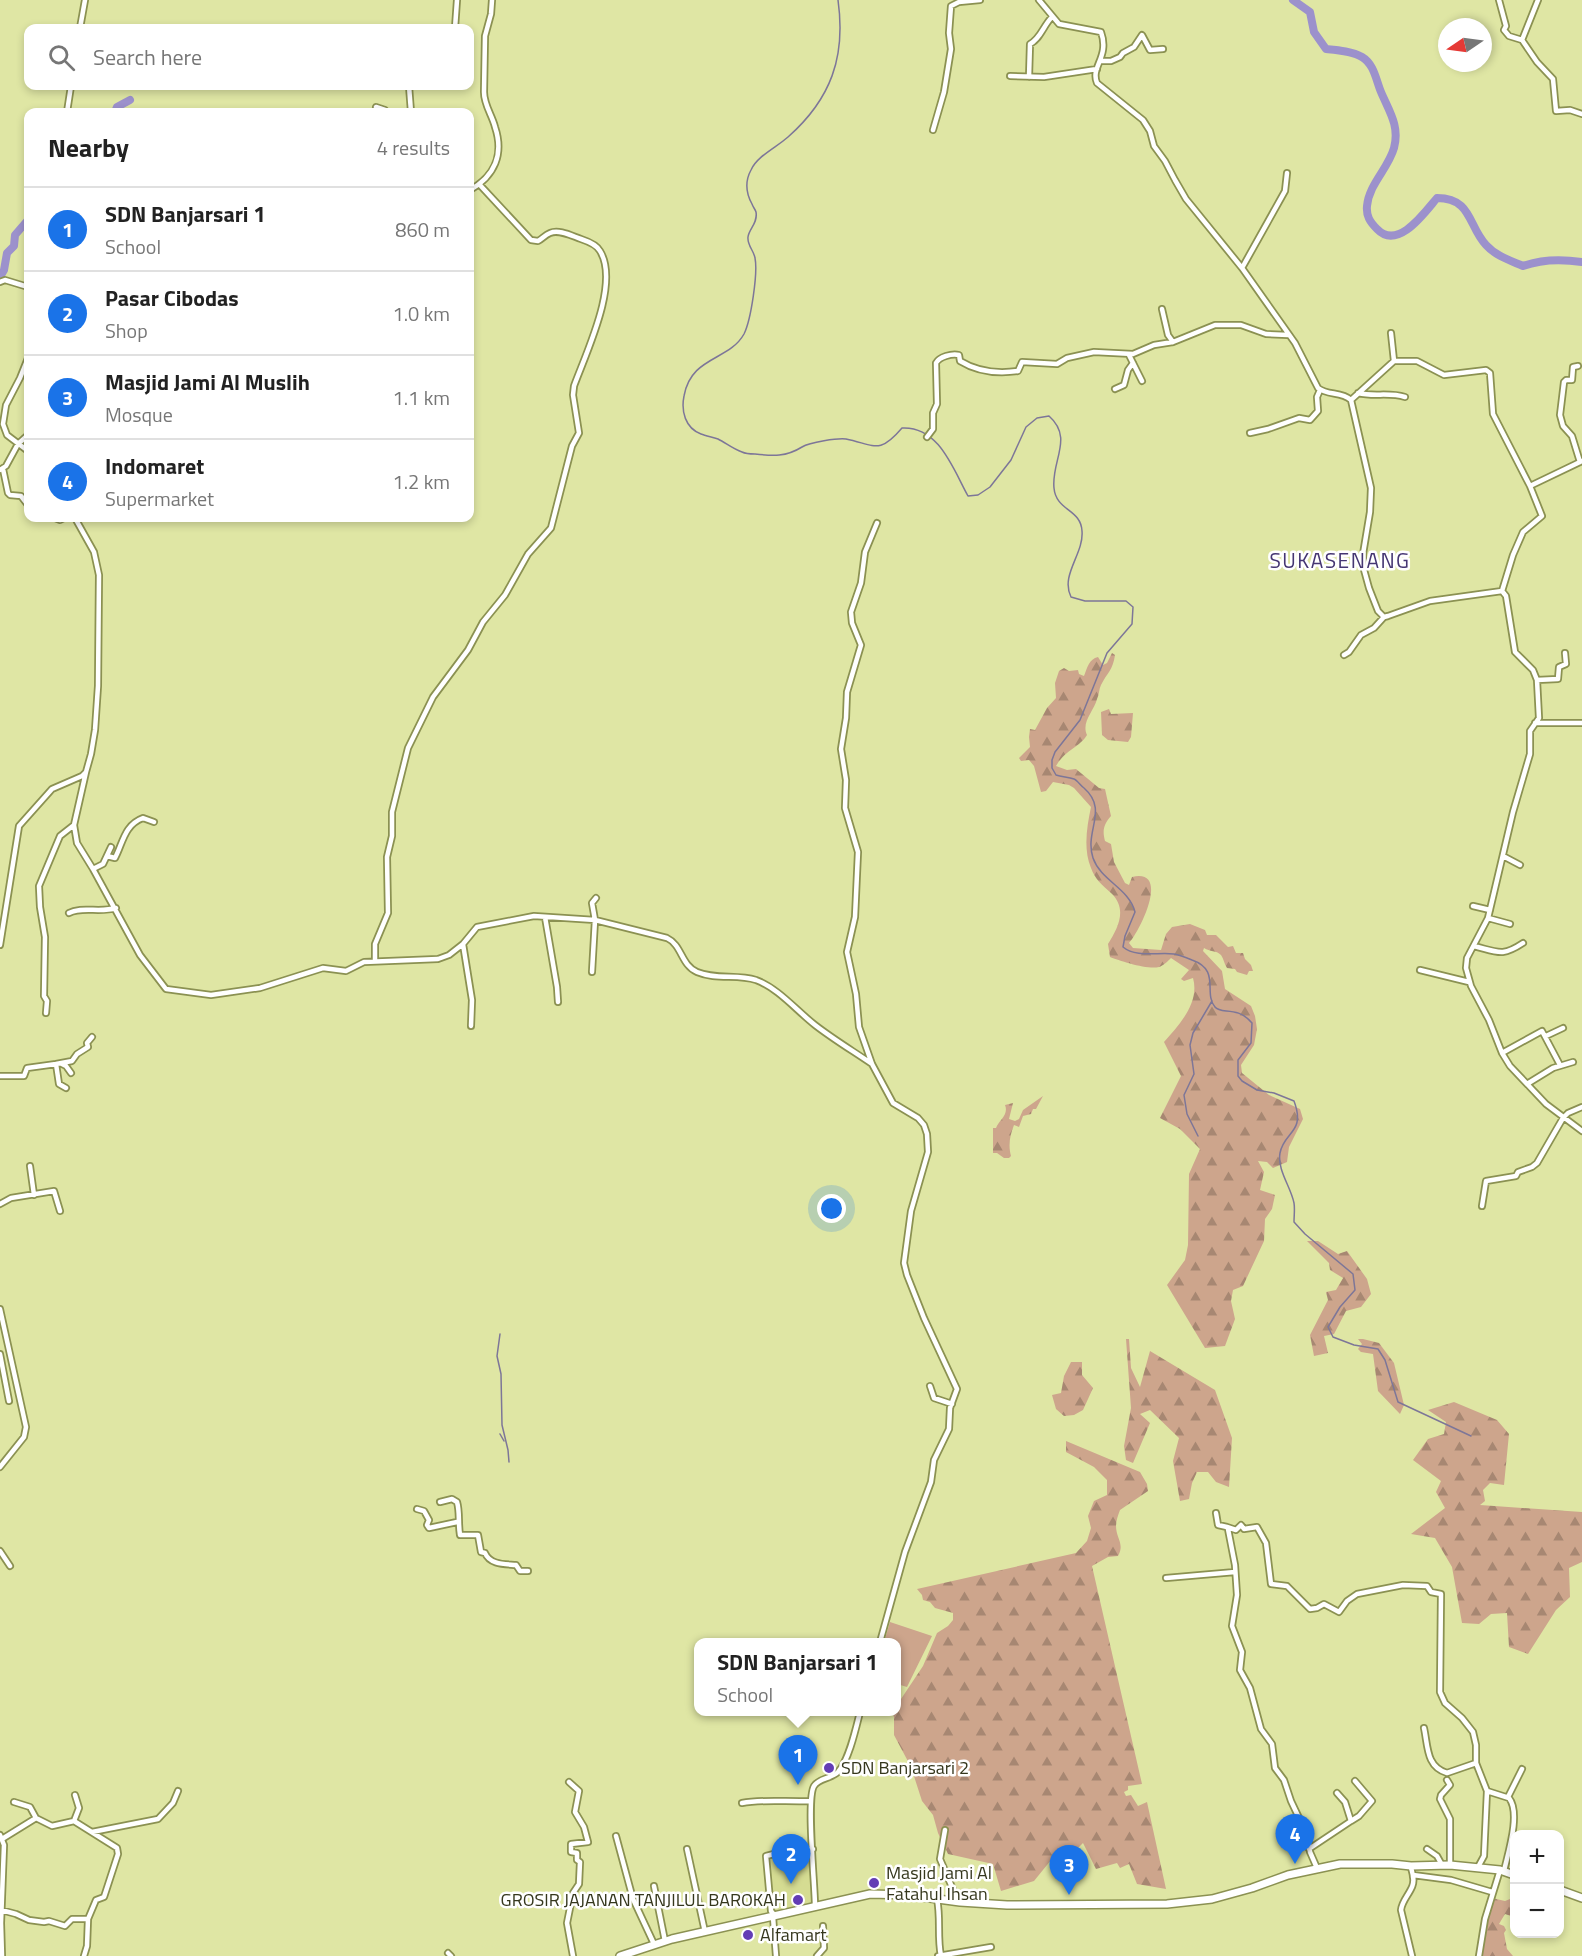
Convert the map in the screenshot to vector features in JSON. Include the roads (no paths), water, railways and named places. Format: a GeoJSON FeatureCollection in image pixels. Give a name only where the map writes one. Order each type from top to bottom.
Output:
{"type":"FeatureCollection","features":[{"type":"Feature","properties":{"kind":"main road"},"geometry":{"type":"LineString","coordinates":[[620,1956],[642,1952],[664,1941],[870,1894],[908,1895],[966,1903],[1008,1905],[1187,1903],[1231,1895],[1288,1875],[1340,1863],[1450,1865],[1502,1870],[1510,1873]]}},
{"type":"Feature","properties":{"kind":"main road"},"geometry":{"type":"LineString","coordinates":[[1564,1891],[1582,1898]]}},
{"type":"Feature","properties":{"kind":"street"},"geometry":{"type":"LineString","coordinates":[[81,24],[85,0]]}},
{"type":"Feature","properties":{"kind":"street"},"geometry":{"type":"LineString","coordinates":[[455,24],[457,0]]}},
{"type":"Feature","properties":{"kind":"street"},"geometry":{"type":"LineString","coordinates":[[474,187],[494,167],[499,157],[496,129],[484,101],[485,36],[492,0]]}},
{"type":"Feature","properties":{"kind":"street"},"geometry":{"type":"LineString","coordinates":[[933,130],[944,92],[951,49],[949,26],[951,6],[959,2],[980,0]]}},
{"type":"Feature","properties":{"kind":"street"},"geometry":{"type":"LineString","coordinates":[[1039,0],[1061,25],[1100,31],[1104,42],[1102,61],[1095,76],[1097,83],[1143,120],[1150,131],[1154,146],[1186,199],[1242,268],[1295,343],[1320,390],[1325,393],[1338,393],[1351,400],[1371,488],[1370,512],[1362,554],[1363,566],[1378,611],[1384,616]]}},
{"type":"Feature","properties":{"kind":"street"},"geometry":{"type":"LineString","coordinates":[[1499,0],[1506,26],[1504,30],[1509,36],[1522,40],[1537,62],[1553,79],[1556,111],[1570,110],[1582,114]]}},
{"type":"Feature","properties":{"kind":"street"},"geometry":{"type":"LineString","coordinates":[[1522,40],[1538,0]]}},
{"type":"Feature","properties":{"kind":"street"},"geometry":{"type":"LineString","coordinates":[[1029,77],[1030,45],[1038,40],[1044,25],[1052,17]]}},
{"type":"Feature","properties":{"kind":"street"},"geometry":{"type":"LineString","coordinates":[[1102,61],[1112,61],[1120,57],[1134,47],[1142,35],[1150,50],[1163,49]]}},
{"type":"Feature","properties":{"kind":"street"},"geometry":{"type":"LineString","coordinates":[[1010,76],[1029,77],[1097,69]]}},
{"type":"Feature","properties":{"kind":"street"},"geometry":{"type":"LineString","coordinates":[[68,108],[70,90]]}},
{"type":"Feature","properties":{"kind":"street"},"geometry":{"type":"LineString","coordinates":[[409,90],[411,108]]}},
{"type":"Feature","properties":{"kind":"street"},"geometry":{"type":"LineString","coordinates":[[1242,268],[1285,191],[1287,173]]}},
{"type":"Feature","properties":{"kind":"street"},"geometry":{"type":"LineString","coordinates":[[375,961],[375,944],[388,913],[387,857],[392,836],[392,812],[408,748],[433,697],[468,650],[483,622],[505,595],[528,554],[551,528],[572,446],[579,431],[573,391],[607,290],[601,253],[598,249],[585,241],[558,231],[551,232],[538,241],[531,240],[479,184]]}},
{"type":"Feature","properties":{"kind":"street"},"geometry":{"type":"LineString","coordinates":[[0,282],[5,280],[24,286]]}},
{"type":"Feature","properties":{"kind":"street"},"geometry":{"type":"LineString","coordinates":[[1162,309],[1168,335],[1172,341]]}},
{"type":"Feature","properties":{"kind":"street"},"geometry":{"type":"LineString","coordinates":[[927,437],[932,431],[933,413],[937,404],[935,366],[942,358],[958,354],[962,362],[996,373],[1018,371],[1023,362],[1057,364],[1067,358],[1092,352],[1129,355],[1215,325],[1241,325],[1258,332],[1288,334]]}},
{"type":"Feature","properties":{"kind":"street"},"geometry":{"type":"LineString","coordinates":[[1391,333],[1394,361]]}},
{"type":"Feature","properties":{"kind":"street"},"geometry":{"type":"LineString","coordinates":[[1129,355],[1142,381]]}},
{"type":"Feature","properties":{"kind":"street"},"geometry":{"type":"LineString","coordinates":[[1351,400],[1394,361],[1417,360],[1444,375],[1489,371],[1493,414],[1530,486],[1542,517],[1524,532],[1513,555],[1502,591],[1506,599],[1515,652],[1533,670],[1537,680],[1539,715],[1530,731],[1530,754],[1488,918],[1466,963],[1469,982],[1510,1066],[1563,1118],[1582,1131]]}},
{"type":"Feature","properties":{"kind":"street"},"geometry":{"type":"LineString","coordinates":[[1115,389],[1125,386],[1128,369],[1133,363]]}},
{"type":"Feature","properties":{"kind":"street"},"geometry":{"type":"LineString","coordinates":[[1530,486],[1581,461],[1572,436],[1563,426],[1559,411],[1564,382],[1572,380],[1573,367],[1578,366]]}},
{"type":"Feature","properties":{"kind":"street"},"geometry":{"type":"LineString","coordinates":[[24,368],[3,416],[5,433],[24,448]]}},
{"type":"Feature","properties":{"kind":"street"},"geometry":{"type":"LineString","coordinates":[[1250,432],[1268,429],[1299,418],[1310,420],[1318,411],[1317,397],[1320,390]]}},
{"type":"Feature","properties":{"kind":"street"},"geometry":{"type":"LineString","coordinates":[[1358,393],[1372,396],[1395,394],[1405,397]]}},
{"type":"Feature","properties":{"kind":"street"},"geometry":{"type":"LineString","coordinates":[[24,439],[2,469],[8,493],[21,496],[24,500]]}},
{"type":"Feature","properties":{"kind":"street"},"geometry":{"type":"LineString","coordinates":[[77,522],[94,552],[99,575],[100,641],[96,719],[91,754],[74,825],[78,846],[116,909],[140,955],[160,982],[170,990],[211,995],[260,988],[323,968],[346,971],[362,963],[375,961],[438,959],[449,956],[477,927],[528,917],[595,920],[672,940],[684,961],[696,971],[722,977],[748,978],[761,983],[817,1027],[872,1064]]}},
{"type":"Feature","properties":{"kind":"street"},"geometry":{"type":"LineString","coordinates":[[877,523],[865,552],[861,583],[851,612],[852,623],[861,645],[847,693],[841,749],[846,780],[845,808],[858,852],[856,912],[847,952],[856,994],[859,1027],[872,1064],[893,1103],[918,1118],[927,1134],[928,1152],[911,1211],[904,1263],[924,1318],[956,1384],[957,1394],[952,1404],[950,1428],[934,1463],[933,1476],[905,1552],[881,1638]]}},
{"type":"Feature","properties":{"kind":"street"},"geometry":{"type":"LineString","coordinates":[[1344,655],[1350,652],[1361,635],[1374,628],[1384,616],[1430,601],[1502,591]]}},
{"type":"Feature","properties":{"kind":"street"},"geometry":{"type":"LineString","coordinates":[[1537,680],[1558,679],[1559,667],[1566,664],[1565,653]]}},
{"type":"Feature","properties":{"kind":"street"},"geometry":{"type":"LineString","coordinates":[[1535,723],[1582,723]]}},
{"type":"Feature","properties":{"kind":"street"},"geometry":{"type":"LineString","coordinates":[[0,945],[19,826],[52,789],[78,779],[86,772]]}},
{"type":"Feature","properties":{"kind":"street"},"geometry":{"type":"LineString","coordinates":[[107,856],[115,858],[124,835],[133,823],[143,818],[154,822]]}},
{"type":"Feature","properties":{"kind":"street"},"geometry":{"type":"LineString","coordinates":[[46,1013],[45,937],[39,886],[58,838],[74,825]]}},
{"type":"Feature","properties":{"kind":"street"},"geometry":{"type":"LineString","coordinates":[[93,869],[103,864],[111,847]]}},
{"type":"Feature","properties":{"kind":"street"},"geometry":{"type":"LineString","coordinates":[[1503,856],[1520,865]]}},
{"type":"Feature","properties":{"kind":"street"},"geometry":{"type":"LineString","coordinates":[[592,972],[595,920],[592,903],[596,898]]}},
{"type":"Feature","properties":{"kind":"street"},"geometry":{"type":"LineString","coordinates":[[1473,906],[1490,910]]}},
{"type":"Feature","properties":{"kind":"street"},"geometry":{"type":"LineString","coordinates":[[69,913],[78,910],[116,909]]}},
{"type":"Feature","properties":{"kind":"street"},"geometry":{"type":"LineString","coordinates":[[545,916],[558,1002]]}},
{"type":"Feature","properties":{"kind":"street"},"geometry":{"type":"LineString","coordinates":[[1488,918],[1510,924]]}},
{"type":"Feature","properties":{"kind":"street"},"geometry":{"type":"LineString","coordinates":[[1474,946],[1506,953],[1523,943]]}},
{"type":"Feature","properties":{"kind":"street"},"geometry":{"type":"LineString","coordinates":[[463,944],[472,1000],[471,1026]]}},
{"type":"Feature","properties":{"kind":"street"},"geometry":{"type":"LineString","coordinates":[[1420,970],[1469,982]]}},
{"type":"Feature","properties":{"kind":"street"},"geometry":{"type":"LineString","coordinates":[[1546,1036],[1563,1028]]}},
{"type":"Feature","properties":{"kind":"street"},"geometry":{"type":"LineString","coordinates":[[1502,1053],[1541,1030],[1560,1065]]}},
{"type":"Feature","properties":{"kind":"street"},"geometry":{"type":"LineString","coordinates":[[0,1076],[24,1076],[27,1068],[72,1061],[77,1054],[88,1047],[87,1042],[92,1036]]}},
{"type":"Feature","properties":{"kind":"street"},"geometry":{"type":"LineString","coordinates":[[1527,1084],[1560,1065],[1573,1062]]}},
{"type":"Feature","properties":{"kind":"street"},"geometry":{"type":"LineString","coordinates":[[58,1064],[66,1066],[71,1073]]}},
{"type":"Feature","properties":{"kind":"street"},"geometry":{"type":"LineString","coordinates":[[58,1064],[59,1084],[66,1088]]}},
{"type":"Feature","properties":{"kind":"street"},"geometry":{"type":"LineString","coordinates":[[1482,1206],[1486,1181],[1516,1176],[1518,1172],[1535,1166],[1563,1118],[1568,1113],[1582,1107]]}},
{"type":"Feature","properties":{"kind":"street"},"geometry":{"type":"LineString","coordinates":[[30,1166],[34,1195]]}},
{"type":"Feature","properties":{"kind":"street"},"geometry":{"type":"LineString","coordinates":[[0,1204],[8,1199],[55,1192],[60,1210]]}},
{"type":"Feature","properties":{"kind":"street"},"geometry":{"type":"LineString","coordinates":[[0,1309],[26,1427],[24,1437],[0,1467]]}},
{"type":"Feature","properties":{"kind":"street"},"geometry":{"type":"LineString","coordinates":[[0,1353],[3,1385],[9,1401]]}},
{"type":"Feature","properties":{"kind":"street"},"geometry":{"type":"LineString","coordinates":[[930,1386],[934,1398],[952,1404]]}},
{"type":"Feature","properties":{"kind":"street"},"geometry":{"type":"LineString","coordinates":[[440,1502],[452,1498],[457,1502],[460,1536],[478,1535],[481,1552],[485,1553],[489,1559],[496,1563],[516,1565],[520,1571],[528,1571]]}},
{"type":"Feature","properties":{"kind":"street"},"geometry":{"type":"LineString","coordinates":[[417,1509],[424,1511],[429,1520],[427,1525],[429,1528],[457,1522]]}},
{"type":"Feature","properties":{"kind":"street"},"geometry":{"type":"LineString","coordinates":[[1216,1513],[1218,1525],[1235,1530],[1241,1525],[1244,1529],[1257,1527],[1266,1543],[1271,1584],[1287,1586],[1310,1609],[1324,1604],[1339,1612],[1355,1595],[1403,1585],[1427,1586],[1431,1592],[1441,1594],[1440,1692],[1445,1703],[1462,1718],[1473,1732],[1476,1763],[1487,1791],[1484,1856],[1478,1867]]}},
{"type":"Feature","properties":{"kind":"street"},"geometry":{"type":"LineString","coordinates":[[1227,1527],[1235,1572],[1237,1600],[1232,1626],[1242,1652],[1240,1670],[1251,1692],[1262,1729],[1272,1744],[1275,1768],[1284,1778],[1308,1837],[1309,1849],[1317,1868]]}},
{"type":"Feature","properties":{"kind":"street"},"geometry":{"type":"LineString","coordinates":[[0,1551],[10,1566]]}},
{"type":"Feature","properties":{"kind":"street"},"geometry":{"type":"LineString","coordinates":[[1166,1578],[1235,1572]]}},
{"type":"Feature","properties":{"kind":"street"},"geometry":{"type":"LineString","coordinates":[[815,1906],[810,1801],[815,1784],[840,1770],[859,1716]]}},
{"type":"Feature","properties":{"kind":"street"},"geometry":{"type":"LineString","coordinates":[[1424,1728],[1430,1758],[1434,1766],[1447,1773],[1476,1763]]}},
{"type":"Feature","properties":{"kind":"street"},"geometry":{"type":"LineString","coordinates":[[1508,1797],[1521,1769]]}},
{"type":"Feature","properties":{"kind":"street"},"geometry":{"type":"LineString","coordinates":[[1447,1780],[1450,1785],[1442,1793],[1440,1799],[1450,1819],[1450,1865]]}},
{"type":"Feature","properties":{"kind":"street"},"geometry":{"type":"LineString","coordinates":[[1309,1849],[1359,1816],[1371,1801],[1355,1781]]}},
{"type":"Feature","properties":{"kind":"street"},"geometry":{"type":"LineString","coordinates":[[569,1782],[579,1791],[575,1812],[584,1827],[588,1842],[571,1844],[571,1852],[577,1853],[577,1860],[580,1862],[579,1884],[573,1893],[567,1920],[573,1956]]}},
{"type":"Feature","properties":{"kind":"street"},"geometry":{"type":"LineString","coordinates":[[92,1832],[158,1819],[173,1803],[178,1791]]}},
{"type":"Feature","properties":{"kind":"street"},"geometry":{"type":"LineString","coordinates":[[1479,1956],[1492,1892],[1502,1870],[1515,1811],[1513,1802],[1508,1797],[1487,1791]]}},
{"type":"Feature","properties":{"kind":"street"},"geometry":{"type":"LineString","coordinates":[[1337,1793],[1345,1802],[1351,1821]]}},
{"type":"Feature","properties":{"kind":"street"},"geometry":{"type":"LineString","coordinates":[[74,1821],[79,1808],[75,1795]]}},
{"type":"Feature","properties":{"kind":"street"},"geometry":{"type":"LineString","coordinates":[[742,1803],[772,1800],[810,1801]]}},
{"type":"Feature","properties":{"kind":"street"},"geometry":{"type":"LineString","coordinates":[[14,1802],[30,1807],[36,1818],[52,1826],[74,1821],[116,1848],[118,1853],[104,1897],[96,1900],[88,1919],[87,1946],[84,1956]]}},
{"type":"Feature","properties":{"kind":"street"},"geometry":{"type":"LineString","coordinates":[[2,1956],[1,1837],[36,1818]]}},
{"type":"Feature","properties":{"kind":"street"},"geometry":{"type":"LineString","coordinates":[[945,1830],[940,1859],[957,1899],[965,1900],[966,1903]]}},
{"type":"Feature","properties":{"kind":"street"},"geometry":{"type":"LineString","coordinates":[[616,1836],[633,1899],[654,1944]]}},
{"type":"Feature","properties":{"kind":"street"},"geometry":{"type":"LineString","coordinates":[[687,1849],[705,1932]]}},
{"type":"Feature","properties":{"kind":"street"},"geometry":{"type":"LineString","coordinates":[[776,1956],[774,1916],[771,1911],[766,1856],[778,1852],[813,1849]]}},
{"type":"Feature","properties":{"kind":"street"},"geometry":{"type":"LineString","coordinates":[[1427,1849],[1437,1856],[1442,1865]]}},
{"type":"Feature","properties":{"kind":"street"},"geometry":{"type":"LineString","coordinates":[[1411,1866],[1412,1885],[1401,1903],[1401,1910],[1412,1956]]}},
{"type":"Feature","properties":{"kind":"street"},"geometry":{"type":"LineString","coordinates":[[1413,1875],[1451,1880],[1492,1892]]}},
{"type":"Feature","properties":{"kind":"street"},"geometry":{"type":"LineString","coordinates":[[654,1886],[664,1941]]}},
{"type":"Feature","properties":{"kind":"street"},"geometry":{"type":"LineString","coordinates":[[937,1899],[940,1918],[940,1956],[991,1947]]}},
{"type":"Feature","properties":{"kind":"street"},"geometry":{"type":"LineString","coordinates":[[1,1910],[29,1920],[44,1923],[48,1921],[65,1926],[72,1919],[88,1919]]}},
{"type":"Feature","properties":{"kind":"street"},"geometry":{"type":"LineString","coordinates":[[817,1956],[824,1948],[823,1926]]}},
{"type":"Feature","properties":{"kind":"street"},"geometry":{"type":"LineString","coordinates":[[822,1951],[826,1956]]}},
{"type":"Feature","properties":{"kind":"waterway"},"geometry":{"type":"LineString","coordinates":[[838,0],[840,40],[832,76],[825,92],[803,123],[758,160],[748,178],[747,191],[756,212],[755,223],[748,237],[754,255],[756,274],[747,327],[737,343],[694,373],[684,396],[685,418],[691,428],[701,434],[718,439],[745,453],[768,455],[790,453],[806,445],[837,439],[882,445],[902,428],[915,429],[926,434],[943,451],[968,496],[978,495],[990,487],[1011,460],[1026,427],[1037,418],[1049,416],[1056,424],[1061,441],[1055,468],[1054,488],[1059,501],[1081,524],[1082,531],[1080,548],[1068,581],[1071,597],[1085,601],[1126,601],[1133,607],[1132,624],[1107,653],[1080,720],[1055,752],[1052,760],[1052,768],[1056,775],[1075,780],[1091,796],[1095,804],[1091,839],[1093,858],[1102,873],[1127,897],[1135,912],[1123,947],[1141,954],[1174,954],[1201,964],[1209,976],[1210,995],[1215,1007],[1241,1014],[1252,1023],[1251,1043],[1238,1060],[1238,1076],[1257,1090],[1274,1093],[1294,1101],[1297,1112],[1296,1126],[1282,1146],[1280,1153],[1280,1166],[1294,1203],[1294,1222],[1353,1274],[1355,1290],[1340,1307],[1328,1327],[1333,1337],[1354,1345],[1378,1349],[1385,1360],[1398,1402],[1471,1436]]}},
{"type":"Feature","properties":{"kind":"waterway"},"geometry":{"type":"LineString","coordinates":[[1293,0],[1310,12],[1314,32],[1326,49],[1354,53],[1366,60],[1374,73],[1393,119],[1396,133],[1394,148],[1368,198],[1367,213],[1377,229],[1385,235],[1402,233],[1418,220],[1437,198],[1448,199],[1463,208],[1480,238],[1494,252],[1503,257],[1523,266],[1552,260],[1582,262]]}},
{"type":"Feature","properties":{"kind":"waterway"},"geometry":{"type":"LineString","coordinates":[[117,108],[130,100]]}},
{"type":"Feature","properties":{"kind":"waterway"},"geometry":{"type":"LineString","coordinates":[[0,277],[4,270],[7,253],[14,246],[15,235],[24,225]]}},
{"type":"Feature","properties":{"kind":"waterway"},"geometry":{"type":"LineString","coordinates":[[1198,1136],[1187,1114],[1184,1095],[1194,1074],[1190,1045],[1193,1033],[1212,1001]]}},
{"type":"Feature","properties":{"kind":"waterway"},"geometry":{"type":"LineString","coordinates":[[500,1334],[497,1356],[501,1374],[502,1425],[509,1462]]}},
{"type":"Feature","properties":{"kind":"waterway"},"geometry":{"type":"LineString","coordinates":[[500,1434],[504,1441]]}},
{"type":"Feature","properties":{"kind":"place","name":"SDN Banjarsari 2"},"geometry":{"type":"Point","coordinates":[829,1768]}},
{"type":"Feature","properties":{"kind":"place","name":"SDN Banjarsari 1"},"geometry":{"type":"Point","coordinates":[798,1785]}},
{"type":"Feature","properties":{"kind":"place","name":"Indomaret"},"geometry":{"type":"Point","coordinates":[1295,1864]}},
{"type":"Feature","properties":{"kind":"place","name":"Masjid Jami Al Fatahul Ihsan"},"geometry":{"type":"Point","coordinates":[874,1883]}},
{"type":"Feature","properties":{"kind":"place","name":"Pasar Cibodas"},"geometry":{"type":"Point","coordinates":[791,1884]}},
{"type":"Feature","properties":{"kind":"place","name":"Masjid Jami Al Muslih"},"geometry":{"type":"Point","coordinates":[1069,1895]}},
{"type":"Feature","properties":{"kind":"place","name":"GROSIR JAJANAN TANJILUL BAROKAH"},"geometry":{"type":"Point","coordinates":[798,1900]}},
{"type":"Feature","properties":{"kind":"place","name":"Alfamart"},"geometry":{"type":"Point","coordinates":[748,1935]}},
{"type":"Feature","properties":{"kind":"district","name":"SUKASENANG"},"geometry":{"type":"Point","coordinates":[1340,561]}}]}
